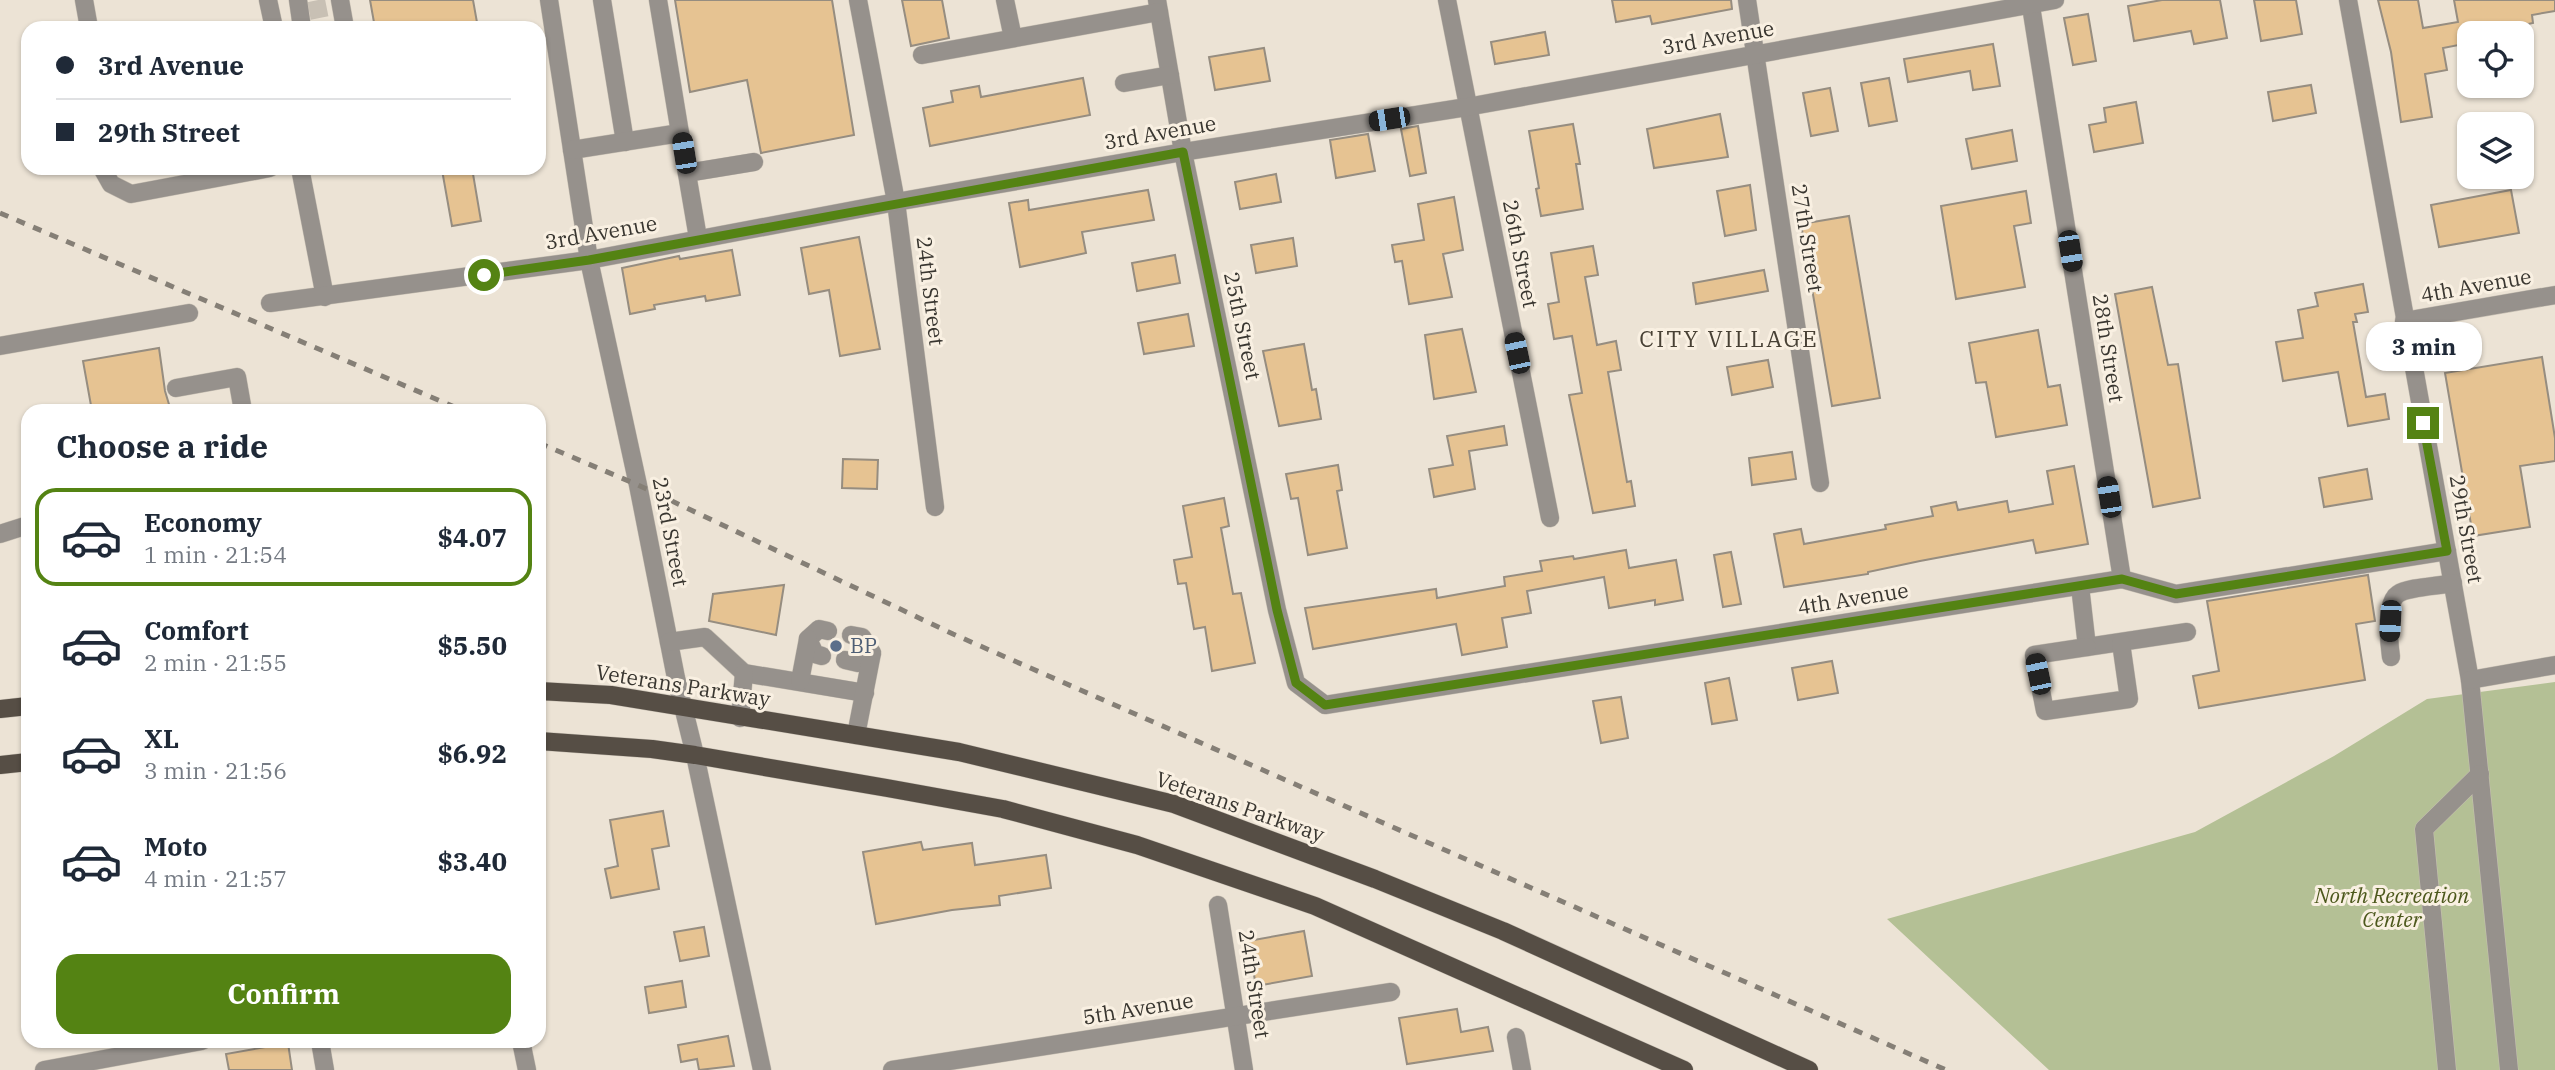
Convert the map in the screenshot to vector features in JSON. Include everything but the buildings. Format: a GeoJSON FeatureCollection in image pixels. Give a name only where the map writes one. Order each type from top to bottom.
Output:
{"type":"FeatureCollection","features":[{"type":"Feature","properties":{"kind":"main road","name":"Veterans Parkway"},"geometry":{"type":"LineString","coordinates":[[546,691],[611,695],[959,752],[1174,804],[1375,879],[1503,931],[1809,1070]]}},
{"type":"Feature","properties":{"kind":"main road"},"geometry":{"type":"LineString","coordinates":[[0,709],[21,707]]}},
{"type":"Feature","properties":{"kind":"main road"},"geometry":{"type":"LineString","coordinates":[[546,741],[695,755],[1003,809],[1137,845],[1315,906],[1684,1070]]}},
{"type":"Feature","properties":{"kind":"main road"},"geometry":{"type":"LineString","coordinates":[[0,765],[21,763]]}},
{"type":"Feature","properties":{"kind":"street"},"geometry":{"type":"LineString","coordinates":[[84,0],[88,21]]}},
{"type":"Feature","properties":{"kind":"street"},"geometry":{"type":"LineString","coordinates":[[268,0],[273,21]]}},
{"type":"Feature","properties":{"kind":"street","name":"23rd Street"},"geometry":{"type":"LineString","coordinates":[[549,0],[589,260],[682,706],[695,755],[762,1070]]}},
{"type":"Feature","properties":{"kind":"street"},"geometry":{"type":"LineString","coordinates":[[602,0],[625,142]]}},
{"type":"Feature","properties":{"kind":"street"},"geometry":{"type":"LineString","coordinates":[[658,0],[698,238]]}},
{"type":"Feature","properties":{"kind":"street","name":"24th Street"},"geometry":{"type":"LineString","coordinates":[[858,0],[896,202],[935,507]]}},
{"type":"Feature","properties":{"kind":"street"},"geometry":{"type":"LineString","coordinates":[[1005,0],[1013,38]]}},
{"type":"Feature","properties":{"kind":"street","name":"26th Street"},"geometry":{"type":"LineString","coordinates":[[1447,0],[1550,517]]}},
{"type":"Feature","properties":{"kind":"street","name":"27th Street"},"geometry":{"type":"LineString","coordinates":[[1747,0],[1820,483]]}},
{"type":"Feature","properties":{"kind":"street","name":"3rd Avenue"},"geometry":{"type":"LineString","coordinates":[[270,303],[589,260],[896,202],[1183,152],[1467,107],[2030,2],[2055,0]]}},
{"type":"Feature","properties":{"kind":"street","name":"29th Street"},"geometry":{"type":"LineString","coordinates":[[2348,0],[2470,680],[2509,1070]]}},
{"type":"Feature","properties":{"kind":"street","name":"28th Street"},"geometry":{"type":"LineString","coordinates":[[2030,2],[2122,579]]}},
{"type":"Feature","properties":{"kind":"street"},"geometry":{"type":"LineString","coordinates":[[337,4],[343,21]]}},
{"type":"Feature","properties":{"kind":"street"},"geometry":{"type":"LineString","coordinates":[[922,55],[1158,6]]}},
{"type":"Feature","properties":{"kind":"street","name":"25th Street"},"geometry":{"type":"LineString","coordinates":[[1158,6],[1183,152],[1277,610],[1290,660]]}},
{"type":"Feature","properties":{"kind":"street"},"geometry":{"type":"LineString","coordinates":[[1124,83],[1170,75]]}},
{"type":"Feature","properties":{"kind":"street"},"geometry":{"type":"LineString","coordinates":[[572,150],[680,133]]}},
{"type":"Feature","properties":{"kind":"street"},"geometry":{"type":"LineString","coordinates":[[687,173],[754,162]]}},
{"type":"Feature","properties":{"kind":"street"},"geometry":{"type":"LineString","coordinates":[[106,175],[111,184],[131,194],[233,175]]}},
{"type":"Feature","properties":{"kind":"street"},"geometry":{"type":"LineString","coordinates":[[301,175],[325,297]]}},
{"type":"Feature","properties":{"kind":"street","name":"4th Avenue"},"geometry":{"type":"LineString","coordinates":[[2404,321],[2555,295]]}},
{"type":"Feature","properties":{"kind":"street"},"geometry":{"type":"LineString","coordinates":[[0,346],[189,313]]}},
{"type":"Feature","properties":{"kind":"street"},"geometry":{"type":"LineString","coordinates":[[176,388],[237,377],[242,404]]}},
{"type":"Feature","properties":{"kind":"street"},"geometry":{"type":"LineString","coordinates":[[0,534],[21,527]]}},
{"type":"Feature","properties":{"kind":"street","name":"4th Avenue"},"geometry":{"type":"LineString","coordinates":[[1290,660],[1296,683],[1325,705],[2122,579],[2176,594],[2447,551]]}},
{"type":"Feature","properties":{"kind":"street"},"geometry":{"type":"LineString","coordinates":[[2391,657],[2391,602],[2399,593],[2453,583]]}},
{"type":"Feature","properties":{"kind":"street"},"geometry":{"type":"LineString","coordinates":[[2080,586],[2087,647]]}},
{"type":"Feature","properties":{"kind":"street"},"geometry":{"type":"LineString","coordinates":[[800,681],[808,639],[819,629],[828,631]]}},
{"type":"Feature","properties":{"kind":"street"},"geometry":{"type":"LineString","coordinates":[[2121,643],[2129,699],[2045,711],[2034,655],[2187,632]]}},
{"type":"Feature","properties":{"kind":"street"},"geometry":{"type":"LineString","coordinates":[[851,635],[862,637],[872,653],[856,735]]}},
{"type":"Feature","properties":{"kind":"street"},"geometry":{"type":"LineString","coordinates":[[669,642],[705,637],[744,673],[864,693]]}},
{"type":"Feature","properties":{"kind":"street"},"geometry":{"type":"LineString","coordinates":[[808,639],[815,654],[822,656]]}},
{"type":"Feature","properties":{"kind":"street"},"geometry":{"type":"LineString","coordinates":[[845,660],[858,663],[872,653]]}},
{"type":"Feature","properties":{"kind":"street"},"geometry":{"type":"LineString","coordinates":[[2470,680],[2555,665]]}},
{"type":"Feature","properties":{"kind":"street"},"geometry":{"type":"LineString","coordinates":[[740,718],[744,673]]}},
{"type":"Feature","properties":{"kind":"street"},"geometry":{"type":"LineString","coordinates":[[2447,1070],[2424,829],[2480,774]]}},
{"type":"Feature","properties":{"kind":"street","name":"24th Street"},"geometry":{"type":"LineString","coordinates":[[1218,905],[1244,1070]]}},
{"type":"Feature","properties":{"kind":"street","name":"5th Avenue"},"geometry":{"type":"LineString","coordinates":[[892,1070],[1391,992]]}},
{"type":"Feature","properties":{"kind":"street"},"geometry":{"type":"LineString","coordinates":[[1516,1037],[1522,1070]]}},
{"type":"Feature","properties":{"kind":"street"},"geometry":{"type":"LineString","coordinates":[[44,1070],[164,1048]]}},
{"type":"Feature","properties":{"kind":"street"},"geometry":{"type":"LineString","coordinates":[[321,1048],[325,1070]]}},
{"type":"Feature","properties":{"kind":"street"},"geometry":{"type":"LineString","coordinates":[[522,1048],[527,1070]]}},
{"type":"Feature","properties":{"kind":"green space","name":"North Recreation Center"},"geometry":{"type":"Polygon","coordinates":[[[2555,682],[2555,1070],[2049,1070],[1887,919],[2195,832],[2334,756],[2427,699],[2555,682]]]}},
{"type":"Feature","properties":{"kind":"tunnel"},"geometry":{"type":"LineString","coordinates":[[309,11],[329,7]]}},
{"type":"Feature","properties":{"kind":"railway"},"geometry":{"type":"LineString","coordinates":[[0,213],[448,404]]}},
{"type":"Feature","properties":{"kind":"railway"},"geometry":{"type":"LineString","coordinates":[[546,446],[638,485],[953,634],[1946,1070]]}},
{"type":"Feature","properties":{"kind":"place","name":"BP"},"geometry":{"type":"Point","coordinates":[836,646]}},
{"type":"Feature","properties":{"kind":"district","name":"CITY VILLAGE"},"geometry":{"type":"Point","coordinates":[1729,339]}},
{"type":"Feature","properties":{"kind":"route"},"geometry":{"type":"LineString","coordinates":[[484,275],[589,260],[846,211],[1183,152],[1277,610],[1296,683],[1325,705],[2122,579],[2176,594],[2447,551],[2423,423]]}}]}
